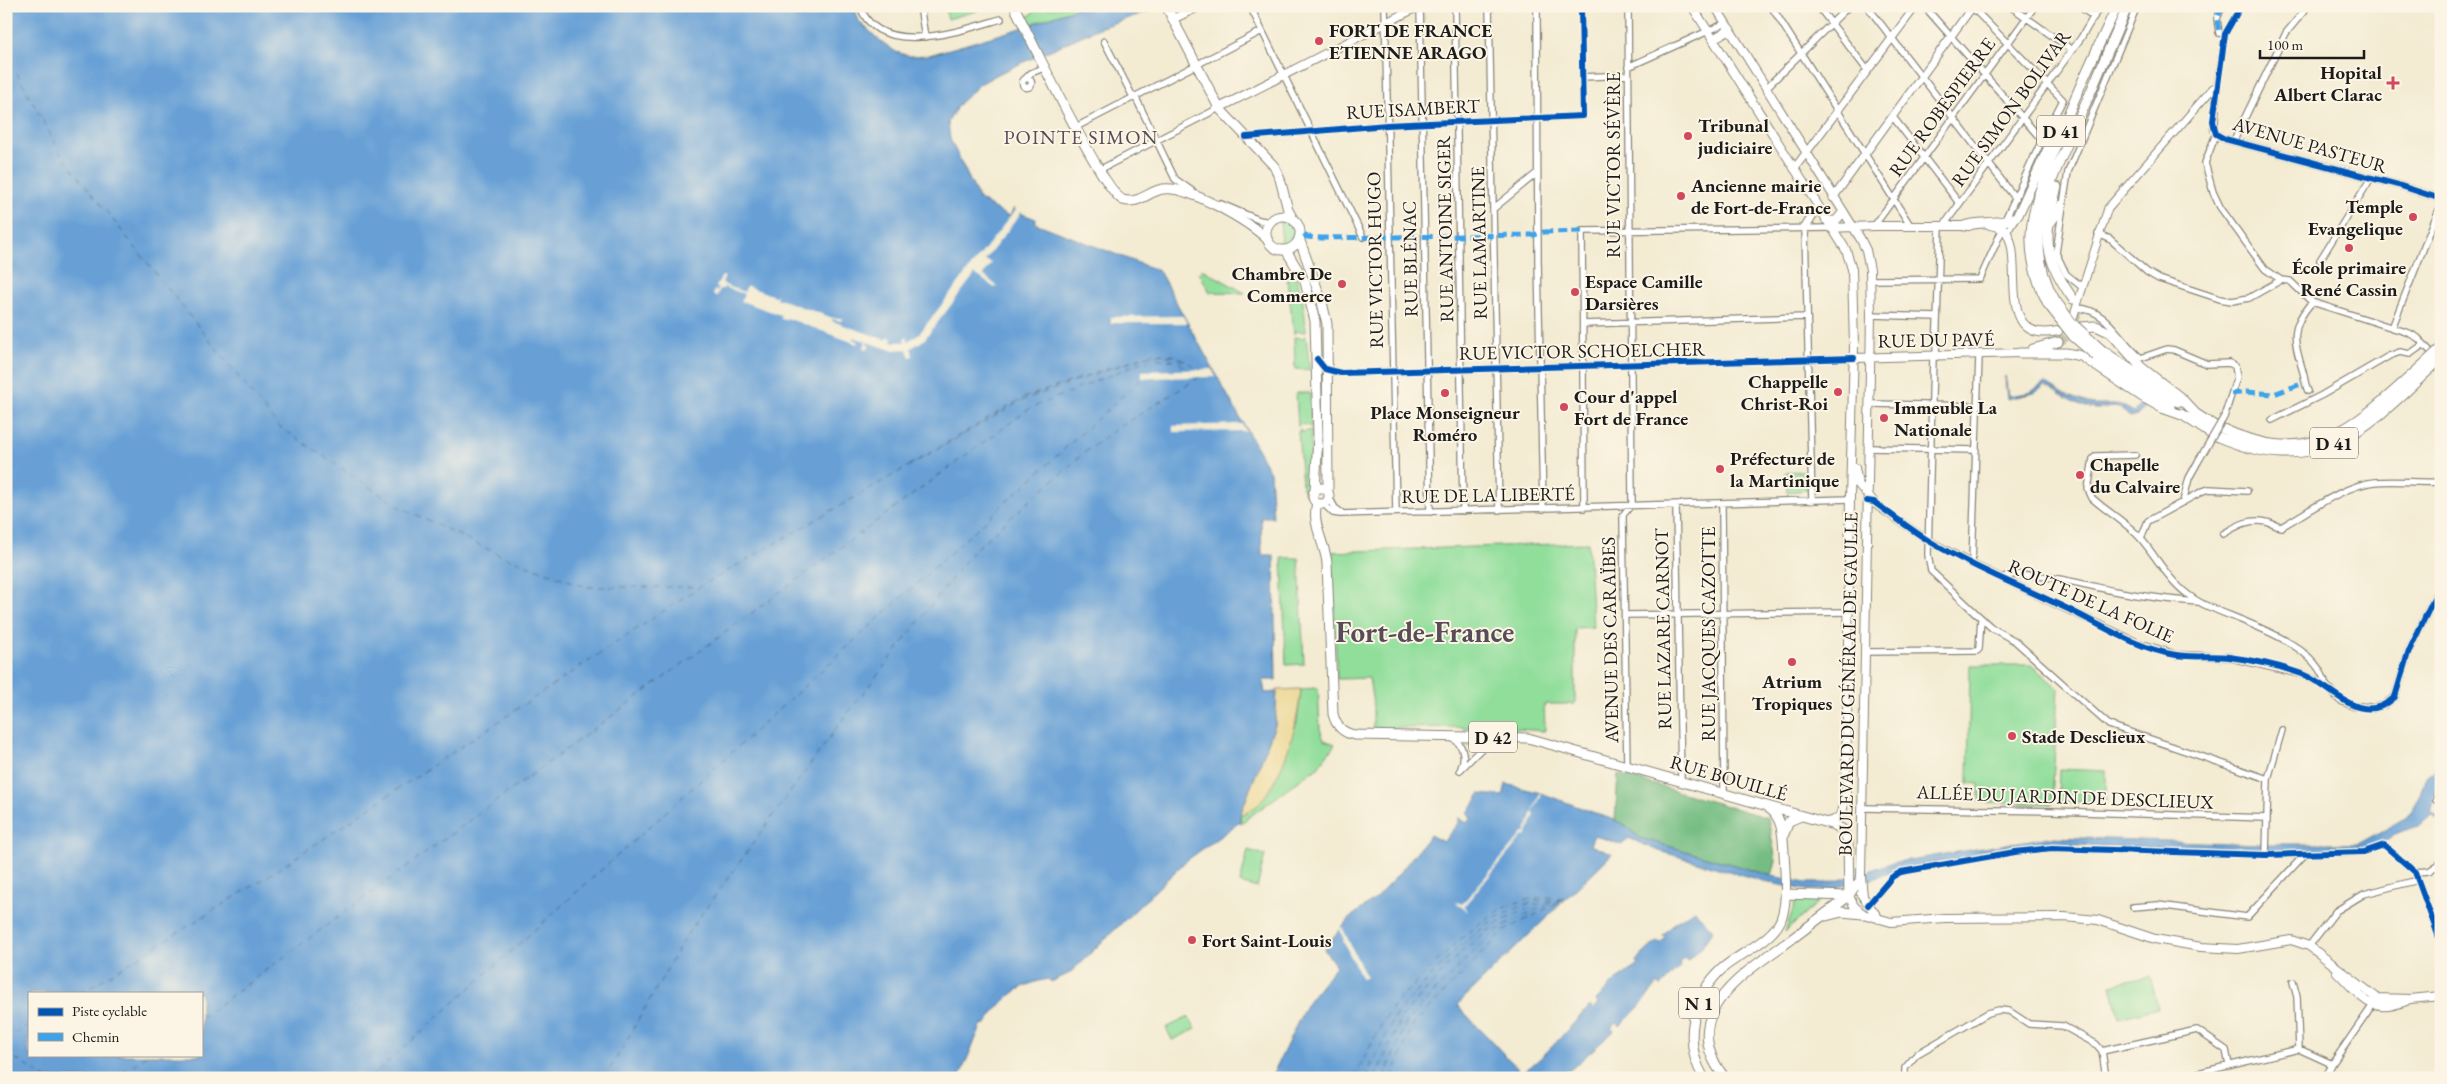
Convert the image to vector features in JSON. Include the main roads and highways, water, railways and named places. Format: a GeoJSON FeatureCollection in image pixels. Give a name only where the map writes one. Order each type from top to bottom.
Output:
{"type":"FeatureCollection","features":[{"type":"Feature","properties":{"kind":"main road"},"geometry":{"type":"LineString","coordinates":[[1172,18],[1200,6]]}},
{"type":"Feature","properties":{"kind":"main road"},"geometry":{"type":"LineString","coordinates":[[1219,108],[1420,6]]}},
{"type":"Feature","properties":{"kind":"main road","name":"BOULEVARD DU GÉNÉRAL DE GAULLE"},"geometry":{"type":"LineString","coordinates":[[1692,6],[1846,250],[1852,263],[1854,358],[1845,806],[1842,814],[1836,819],[1822,822]]}},
{"type":"Feature","properties":{"kind":"main road","name":"BOULEVARD DU GÉNÉRAL DE GAULLE"},"geometry":{"type":"LineString","coordinates":[[1715,6],[1866,250],[1870,280],[1871,358],[1861,876],[1863,896]]}},
{"type":"Feature","properties":{"kind":"main road","name":"D 41"},"geometry":{"type":"LineString","coordinates":[[2117,6],[2056,144],[2036,201],[2031,235],[2037,261],[2046,281],[2052,302],[2099,353],[2185,416],[2254,451],[2279,454],[2328,446],[2356,432],[2386,411],[2441,348]]}},
{"type":"Feature","properties":{"kind":"main road","name":"D 41"},"geometry":{"type":"LineString","coordinates":[[2037,261],[2044,207],[2128,6]]}},
{"type":"Feature","properties":{"kind":"main road"},"geometry":{"type":"LineString","coordinates":[[1014,7],[1040,57],[1042,68],[1115,195],[1123,200],[1133,201],[1159,189],[1175,189],[1238,216],[1267,239],[1275,248],[1286,250],[1294,246],[1298,238],[1299,229],[1288,210],[1274,166],[1219,108],[1167,8]]}},
{"type":"Feature","properties":{"kind":"main road"},"geometry":{"type":"LineString","coordinates":[[1713,39],[1728,26]]}},
{"type":"Feature","properties":{"kind":"main road"},"geometry":{"type":"LineString","coordinates":[[2005,227],[2018,215],[2045,154],[2085,76]]}},
{"type":"Feature","properties":{"kind":"main road"},"geometry":{"type":"LineString","coordinates":[[2073,299],[2053,269],[2049,253],[2048,232],[2058,182],[2094,84]]}},
{"type":"Feature","properties":{"kind":"main road"},"geometry":{"type":"LineString","coordinates":[[2048,232],[2054,216],[2062,205]]}},
{"type":"Feature","properties":{"kind":"main road"},"geometry":{"type":"LineString","coordinates":[[1805,228],[1818,207]]}},
{"type":"Feature","properties":{"kind":"main road"},"geometry":{"type":"LineString","coordinates":[[1826,220],[1836,221],[1843,212]]}},
{"type":"Feature","properties":{"kind":"main road"},"geometry":{"type":"LineString","coordinates":[[1267,239],[1266,230],[1270,222],[1284,216],[1294,221]]}},
{"type":"Feature","properties":{"kind":"main road"},"geometry":{"type":"LineString","coordinates":[[1831,228],[1910,225],[1964,226],[1976,222],[2005,227]]}},
{"type":"Feature","properties":{"kind":"main road"},"geometry":{"type":"LineString","coordinates":[[2005,227],[2010,239],[2020,318],[2027,327],[2035,330],[2044,332],[2058,330]]}},
{"type":"Feature","properties":{"kind":"main road"},"geometry":{"type":"LineString","coordinates":[[1298,238],[1325,314],[1328,371],[1324,499]]}},
{"type":"Feature","properties":{"kind":"main road"},"geometry":{"type":"LineString","coordinates":[[1286,250],[1299,269],[1311,297],[1315,321],[1318,436],[1316,490],[1313,497],[1324,499]]}},
{"type":"Feature","properties":{"kind":"main road"},"geometry":{"type":"LineString","coordinates":[[2081,327],[2096,326],[2116,334],[2137,363],[2181,398],[2197,415]]}},
{"type":"Feature","properties":{"kind":"main road"},"geometry":{"type":"LineString","coordinates":[[2019,353],[2058,342]]}},
{"type":"Feature","properties":{"kind":"main road"},"geometry":{"type":"LineString","coordinates":[[2019,353],[2066,353],[2081,356],[2141,396],[2162,408],[2185,416]]}},
{"type":"Feature","properties":{"kind":"main road","name":"RUE DU PAVÉ"},"geometry":{"type":"LineString","coordinates":[[1854,358],[1979,356],[2019,353]]}},
{"type":"Feature","properties":{"kind":"main road","name":"D 41"},"geometry":{"type":"LineString","coordinates":[[2099,353],[2197,415],[2216,431]]}},
{"type":"Feature","properties":{"kind":"main road","name":"D 41"},"geometry":{"type":"LineString","coordinates":[[2428,365],[2441,358]]}},
{"type":"Feature","properties":{"kind":"main road"},"geometry":{"type":"LineString","coordinates":[[1852,436],[1857,481],[1869,499]]}},
{"type":"Feature","properties":{"kind":"main road"},"geometry":{"type":"LineString","coordinates":[[1316,490],[1322,488],[1324,499]]}},
{"type":"Feature","properties":{"kind":"main road","name":"RUE BOUILLÉ"},"geometry":{"type":"LineString","coordinates":[[1324,499],[1315,521],[1324,546],[1327,563],[1333,714],[1341,730],[1355,736],[1449,736],[1534,740],[1822,822]]}},
{"type":"Feature","properties":{"kind":"main road"},"geometry":{"type":"LineString","coordinates":[[1850,499],[1869,499]]}},
{"type":"Feature","properties":{"kind":"main road","name":"N 1"},"geometry":{"type":"LineString","coordinates":[[1704,1078],[1698,1069],[1693,1051],[1692,1034],[1694,1018],[1702,996],[1723,968],[1776,928],[1783,914],[1785,894],[1783,837],[1776,815],[1764,805]]}},
{"type":"Feature","properties":{"kind":"main road"},"geometry":{"type":"LineString","coordinates":[[1783,837],[1789,821],[1801,816]]}},
{"type":"Feature","properties":{"kind":"main road","name":"BOULEVARD DU GÉNÉRAL DE GAULLE"},"geometry":{"type":"LineString","coordinates":[[1822,822],[1839,827],[1847,836],[1849,896]]}},
{"type":"Feature","properties":{"kind":"main road","name":"N 1"},"geometry":{"type":"LineString","coordinates":[[1725,1078],[1711,1057],[1708,1036],[1713,1010],[1719,999],[1746,971],[1822,918],[1849,896],[1856,888],[1861,876]]}},
{"type":"Feature","properties":{"kind":"main road","name":"BOULEVARD DU GÉNÉRAL DE GAULLE"},"geometry":{"type":"LineString","coordinates":[[1848,879],[1881,920]]}},
{"type":"Feature","properties":{"kind":"main road"},"geometry":{"type":"LineString","coordinates":[[1785,894],[1849,896],[1854,906],[1863,914]]}},
{"type":"Feature","properties":{"kind":"main road"},"geometry":{"type":"LineString","coordinates":[[1822,918],[1842,912],[1863,914],[1881,920],[1896,922],[1945,918],[2064,917],[2098,920],[2155,939],[2201,947],[2238,949],[2291,940],[2309,946],[2377,998],[2410,999],[2441,996]]}},
{"type":"Feature","properties":{"kind":"main road"},"geometry":{"type":"LineString","coordinates":[[2331,964],[2372,1006],[2381,1008],[2410,999]]}},
{"type":"Feature","properties":{"kind":"water"},"geometry":{"type":"Polygon","coordinates":[[[6,6],[854,6],[859,21],[878,39],[896,52],[910,56],[929,55],[1015,30],[1082,6],[1164,6],[1099,28],[980,84],[958,105],[948,122],[950,139],[979,199],[1005,215],[1010,216],[1014,208],[1017,212],[1036,219],[1035,223],[1159,271],[1270,472],[1273,517],[1261,517],[1262,555],[1274,555],[1276,680],[1263,680],[1265,693],[1277,692],[1275,725],[1240,815],[1240,822],[1186,861],[1070,973],[1051,982],[1048,979],[1027,985],[1011,994],[985,1025],[982,1024],[959,1078],[6,1078],[6,6]]]}},
{"type":"Feature","properties":{"kind":"water"},"geometry":{"type":"Polygon","coordinates":[[[2005,376],[2008,396],[2029,393],[2045,383],[2065,395],[2094,405],[2121,405],[2134,412],[2142,402],[2146,406],[2138,415],[2130,417],[2120,408],[2096,409],[2083,406],[2045,386],[2034,393],[2007,399],[2005,376]]]}},
{"type":"Feature","properties":{"kind":"water"},"geometry":{"type":"Polygon","coordinates":[[[2441,764],[2441,778],[2431,811],[2441,818],[2441,821],[2431,814],[2421,825],[2395,834],[2376,847],[2361,850],[2272,853],[2055,844],[1903,868],[1870,880],[1870,878],[1828,890],[1807,890],[1770,883],[1656,850],[1629,838],[1622,845],[1594,835],[1590,845],[1612,854],[1457,1005],[1522,1073],[1549,1050],[1590,1006],[1593,1009],[1598,1004],[1596,1000],[1618,979],[1638,965],[1636,961],[1657,941],[1660,943],[1665,938],[1663,935],[1676,922],[1694,910],[1713,930],[1701,948],[1687,961],[1684,958],[1679,963],[1681,966],[1660,987],[1657,984],[1642,1004],[1620,1026],[1617,1023],[1611,1028],[1614,1031],[1560,1078],[1271,1078],[1307,1003],[1336,966],[1324,949],[1352,916],[1374,900],[1397,876],[1430,835],[1443,842],[1459,822],[1459,817],[1467,822],[1471,818],[1468,813],[1480,794],[1503,796],[1506,784],[1541,793],[1622,823],[1640,838],[1772,876],[1805,883],[1828,883],[1870,872],[1891,863],[2050,837],[2258,844],[2358,844],[2407,817],[2420,795],[2426,776],[2441,764]]]}},
{"type":"Feature","properties":{"kind":"tunnel"},"geometry":{"type":"LineString","coordinates":[[2058,342],[2067,336],[2073,328],[2076,308]]}},
{"type":"Feature","properties":{"kind":"place","name":"FORT DE FRANCE ETIENNE ARAGO"},"geometry":{"type":"Point","coordinates":[1319,41]}},
{"type":"Feature","properties":{"kind":"place","name":"Hopital Albert Clarac"},"geometry":{"type":"Point","coordinates":[2393,83]}},
{"type":"Feature","properties":{"kind":"place","name":"Tribunal judiciaire"},"geometry":{"type":"Point","coordinates":[1688,136]}},
{"type":"Feature","properties":{"kind":"place","name":"Ancienne mairie de Fort-de-France"},"geometry":{"type":"Point","coordinates":[1681,196]}},
{"type":"Feature","properties":{"kind":"place","name":"Temple Evangelique"},"geometry":{"type":"Point","coordinates":[2413,217]}},
{"type":"Feature","properties":{"kind":"place","name":"École primaire René Cassin"},"geometry":{"type":"Point","coordinates":[2349,248]}},
{"type":"Feature","properties":{"kind":"place","name":"Chambre De Commerce"},"geometry":{"type":"Point","coordinates":[1342,284]}},
{"type":"Feature","properties":{"kind":"place","name":"Espace Camille Darsières"},"geometry":{"type":"Point","coordinates":[1575,292]}},
{"type":"Feature","properties":{"kind":"place","name":"Chappelle Christ-Roi"},"geometry":{"type":"Point","coordinates":[1838,392]}},
{"type":"Feature","properties":{"kind":"place","name":"Place Monseigneur Roméro"},"geometry":{"type":"Point","coordinates":[1445,393]}},
{"type":"Feature","properties":{"kind":"place","name":"Cour d'appel Fort de France"},"geometry":{"type":"Point","coordinates":[1564,407]}},
{"type":"Feature","properties":{"kind":"place","name":"Immeuble La Nationale"},"geometry":{"type":"Point","coordinates":[1884,418]}},
{"type":"Feature","properties":{"kind":"place","name":"Préfecture de la Martinique"},"geometry":{"type":"Point","coordinates":[1720,469]}},
{"type":"Feature","properties":{"kind":"place","name":"Chapelle du Calvaire"},"geometry":{"type":"Point","coordinates":[2080,475]}},
{"type":"Feature","properties":{"kind":"place","name":"Atrium Tropiques"},"geometry":{"type":"Point","coordinates":[1792,662]}},
{"type":"Feature","properties":{"kind":"place","name":"Stade Desclieux"},"geometry":{"type":"Point","coordinates":[2012,736]}},
{"type":"Feature","properties":{"kind":"place","name":"Fort Saint-Louis"},"geometry":{"type":"Point","coordinates":[1192,940]}},
{"type":"Feature","properties":{"kind":"district","name":"POINTE SIMON"},"geometry":{"type":"Point","coordinates":[1081,137]}},
{"type":"Feature","properties":{"kind":"district","name":"Fort-de-France"},"geometry":{"type":"Point","coordinates":[1425,632]}}]}
